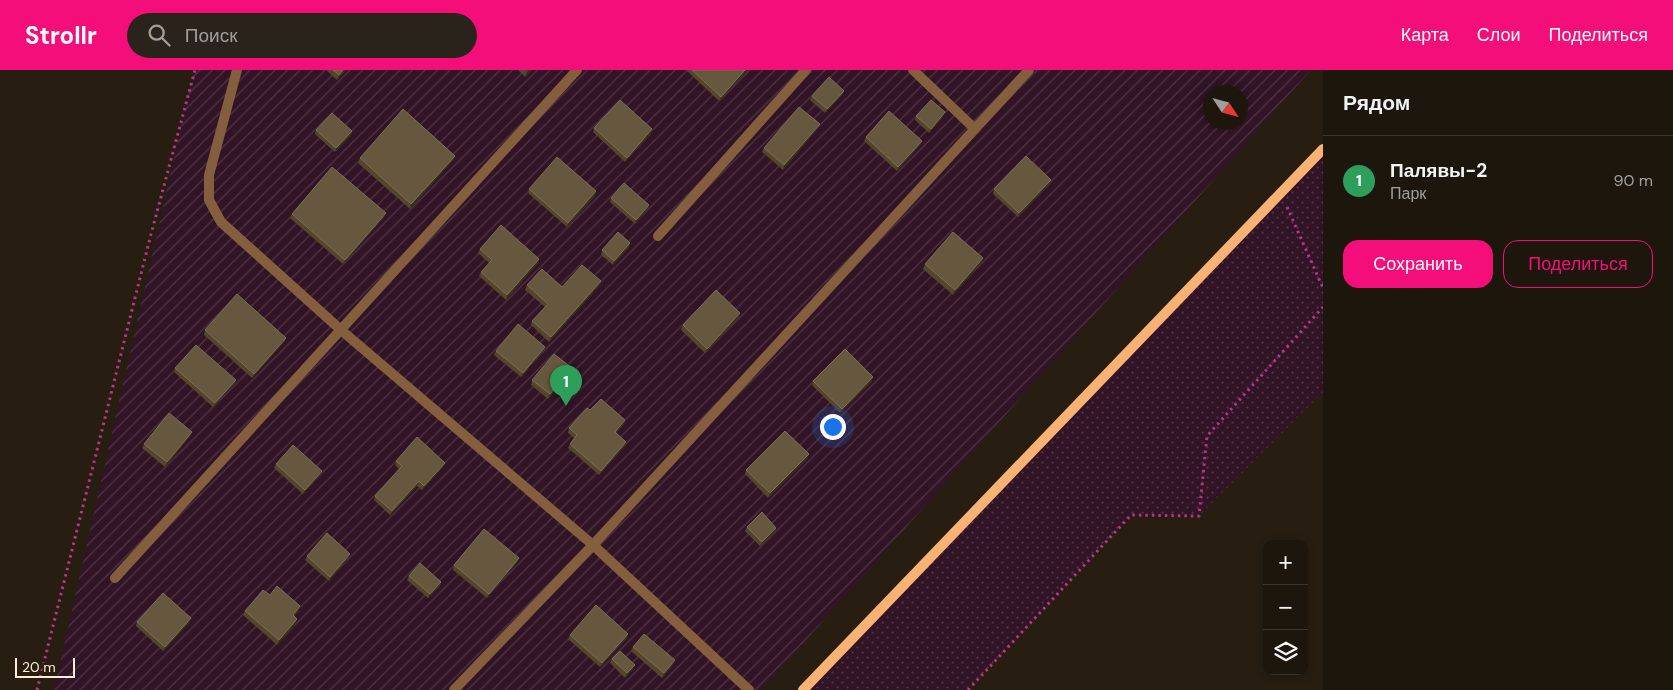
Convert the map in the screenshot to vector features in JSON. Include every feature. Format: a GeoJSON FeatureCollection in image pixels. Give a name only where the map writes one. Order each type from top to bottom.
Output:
{"type":"FeatureCollection","features":[{"type":"Feature","properties":{"kind":"main road"},"geometry":{"type":"LineString","coordinates":[[803,690],[1323,149]]}},
{"type":"Feature","properties":{"kind":"street"},"geometry":{"type":"LineString","coordinates":[[237,70],[209,175],[209,200],[221,222],[341,330],[594,544],[749,690]]}},
{"type":"Feature","properties":{"kind":"street"},"geometry":{"type":"LineString","coordinates":[[115,578],[577,70]]}},
{"type":"Feature","properties":{"kind":"street"},"geometry":{"type":"LineString","coordinates":[[658,236],[806,70]]}},
{"type":"Feature","properties":{"kind":"street"},"geometry":{"type":"LineString","coordinates":[[913,70],[974,129]]}},
{"type":"Feature","properties":{"kind":"street"},"geometry":{"type":"LineString","coordinates":[[454,690],[594,544],[1029,70]]}},
{"type":"Feature","properties":{"kind":"path"},"geometry":{"type":"LineString","coordinates":[[37,690],[150,238],[195,70]]}},
{"type":"Feature","properties":{"kind":"path"},"geometry":{"type":"LineString","coordinates":[[1281,194],[1323,288]]}},
{"type":"Feature","properties":{"kind":"path"},"geometry":{"type":"LineString","coordinates":[[968,690],[1131,515],[1199,516],[1207,436],[1323,307]]}},
{"type":"Feature","properties":{"kind":"shaded area"},"geometry":{"type":"Polygon","coordinates":[[[194,70],[1311,70],[762,690],[54,690],[194,70]]]}},
{"type":"Feature","properties":{"kind":"shaded area"},"geometry":{"type":"Polygon","coordinates":[[[1323,149],[1323,392],[1199,516],[1131,515],[968,690],[803,690],[1323,149]]]}},
{"type":"Feature","properties":{"kind":"building"},"geometry":{"type":"Polygon","coordinates":[[[333,70],[343,70],[339,75],[333,70]]]}},
{"type":"Feature","properties":{"kind":"building"},"geometry":{"type":"Polygon","coordinates":[[[692,70],[745,70],[721,97],[692,70]]]}},
{"type":"Feature","properties":{"kind":"building"},"geometry":{"type":"Polygon","coordinates":[[[829,77],[844,91],[827,109],[812,96],[829,77]]]}},
{"type":"Feature","properties":{"kind":"building"},"geometry":{"type":"Polygon","coordinates":[[[620,100],[652,129],[627,158],[594,128],[620,100]]]}},
{"type":"Feature","properties":{"kind":"building"},"geometry":{"type":"Polygon","coordinates":[[[931,100],[945,112],[931,129],[916,116],[931,100]]]}},
{"type":"Feature","properties":{"kind":"building"},"geometry":{"type":"Polygon","coordinates":[[[799,107],[820,124],[784,165],[764,148],[799,107]]]}},
{"type":"Feature","properties":{"kind":"building"},"geometry":{"type":"Polygon","coordinates":[[[403,109],[455,156],[411,204],[360,158],[403,109]]]}},
{"type":"Feature","properties":{"kind":"building"},"geometry":{"type":"Polygon","coordinates":[[[889,111],[922,141],[898,167],[866,137],[889,111]]]}},
{"type":"Feature","properties":{"kind":"building"},"geometry":{"type":"Polygon","coordinates":[[[332,113],[352,131],[336,148],[316,130],[332,113]]]}},
{"type":"Feature","properties":{"kind":"building"},"geometry":{"type":"Polygon","coordinates":[[[1026,156],[1051,180],[1019,213],[994,189],[1026,156]]]}},
{"type":"Feature","properties":{"kind":"building"},"geometry":{"type":"Polygon","coordinates":[[[557,157],[596,191],[568,223],[529,189],[557,157]]]}},
{"type":"Feature","properties":{"kind":"building"},"geometry":{"type":"Polygon","coordinates":[[[332,167],[386,213],[345,260],[292,214],[332,167]]]}},
{"type":"Feature","properties":{"kind":"building"},"geometry":{"type":"Polygon","coordinates":[[[624,183],[649,205],[636,220],[611,198],[624,183]]]}},
{"type":"Feature","properties":{"kind":"building"},"geometry":{"type":"Polygon","coordinates":[[[501,225],[539,259],[507,295],[481,272],[492,260],[480,249],[501,225]]]}},
{"type":"Feature","properties":{"kind":"building"},"geometry":{"type":"Polygon","coordinates":[[[618,232],[630,243],[614,261],[602,250],[618,232]]]}},
{"type":"Feature","properties":{"kind":"building"},"geometry":{"type":"Polygon","coordinates":[[[953,232],[983,258],[955,290],[925,264],[953,232]]]}},
{"type":"Feature","properties":{"kind":"building"},"geometry":{"type":"Polygon","coordinates":[[[582,265],[601,281],[551,337],[532,321],[548,304],[527,285],[542,269],[562,287],[582,265]]]}},
{"type":"Feature","properties":{"kind":"building"},"geometry":{"type":"Polygon","coordinates":[[[716,290],[740,313],[707,349],[683,325],[716,290]]]}},
{"type":"Feature","properties":{"kind":"building"},"geometry":{"type":"Polygon","coordinates":[[[237,294],[286,338],[254,374],[205,330],[237,294]]]}},
{"type":"Feature","properties":{"kind":"building"},"geometry":{"type":"Polygon","coordinates":[[[518,324],[545,347],[523,373],[496,351],[518,324]]]}},
{"type":"Feature","properties":{"kind":"building"},"geometry":{"type":"Polygon","coordinates":[[[196,345],[236,380],[215,403],[175,368],[196,345]]]}},
{"type":"Feature","properties":{"kind":"building"},"geometry":{"type":"Polygon","coordinates":[[[845,349],[873,377],[842,409],[813,381],[845,349]]]}},
{"type":"Feature","properties":{"kind":"building"},"geometry":{"type":"Polygon","coordinates":[[[554,354],[572,368],[550,394],[532,380],[554,354]]]}},
{"type":"Feature","properties":{"kind":"building"},"geometry":{"type":"Polygon","coordinates":[[[601,399],[625,420],[615,432],[626,442],[601,471],[570,444],[577,435],[569,428],[587,408],[590,410],[601,399]]]}},
{"type":"Feature","properties":{"kind":"building"},"geometry":{"type":"Polygon","coordinates":[[[169,413],[192,432],[167,462],[144,444],[169,413]]]}},
{"type":"Feature","properties":{"kind":"building"},"geometry":{"type":"Polygon","coordinates":[[[785,431],[809,454],[770,493],[746,470],[785,431]]]}},
{"type":"Feature","properties":{"kind":"building"},"geometry":{"type":"Polygon","coordinates":[[[417,437],[445,463],[424,486],[419,481],[392,511],[375,496],[402,466],[396,461],[417,437]]]}},
{"type":"Feature","properties":{"kind":"building"},"geometry":{"type":"Polygon","coordinates":[[[293,445],[322,471],[305,490],[276,464],[293,445]]]}},
{"type":"Feature","properties":{"kind":"building"},"geometry":{"type":"Polygon","coordinates":[[[762,512],[776,528],[762,542],[747,527],[762,512]]]}},
{"type":"Feature","properties":{"kind":"building"},"geometry":{"type":"Polygon","coordinates":[[[484,529],[519,558],[489,594],[454,565],[484,529]]]}},
{"type":"Feature","properties":{"kind":"building"},"geometry":{"type":"Polygon","coordinates":[[[327,533],[350,554],[330,577],[307,556],[327,533]]]}},
{"type":"Feature","properties":{"kind":"building"},"geometry":{"type":"Polygon","coordinates":[[[420,563],[441,582],[430,594],[409,576],[420,563]]]}},
{"type":"Feature","properties":{"kind":"building"},"geometry":{"type":"Polygon","coordinates":[[[277,586],[300,606],[293,615],[297,619],[279,640],[245,611],[263,590],[270,595],[277,586]]]}},
{"type":"Feature","properties":{"kind":"building"},"geometry":{"type":"Polygon","coordinates":[[[163,593],[191,618],[165,647],[137,622],[163,593]]]}},
{"type":"Feature","properties":{"kind":"building"},"geometry":{"type":"Polygon","coordinates":[[[596,605],[628,634],[602,663],[570,635],[596,605]]]}},
{"type":"Feature","properties":{"kind":"building"},"geometry":{"type":"Polygon","coordinates":[[[644,634],[675,660],[664,673],[633,647],[644,634]]]}},
{"type":"Feature","properties":{"kind":"building"},"geometry":{"type":"Polygon","coordinates":[[[620,651],[635,665],[627,673],[612,659],[620,651]]]}},
{"type":"Feature","properties":{"kind":"place","name":"Палявы-2"},"geometry":{"type":"Point","coordinates":[566,406]}}]}
